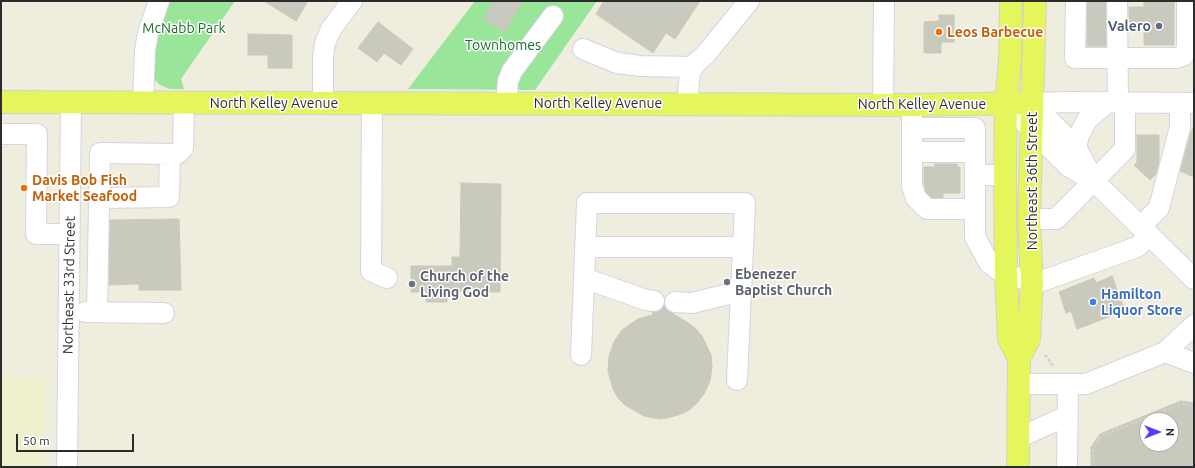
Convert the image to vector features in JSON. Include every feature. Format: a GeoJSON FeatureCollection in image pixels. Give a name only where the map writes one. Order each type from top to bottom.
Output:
{"type":"FeatureCollection","features":[{"type":"Feature","properties":{"kind":"main road","name":"Northeast 36th Street"},"geometry":{"type":"LineString","coordinates":[[1011,1],[1010,60],[1006,104],[1006,275],[1009,339],[1019,358]]}},
{"type":"Feature","properties":{"kind":"main road","name":"Northeast 36th Street"},"geometry":{"type":"LineString","coordinates":[[1018,467],[1019,358],[1029,340],[1032,281],[1029,219],[1035,1]]}},
{"type":"Feature","properties":{"kind":"main road","name":"North Kelley Avenue"},"geometry":{"type":"LineString","coordinates":[[1,102],[883,105],[1032,103]]}},
{"type":"Feature","properties":{"kind":"street"},"geometry":{"type":"LineString","coordinates":[[143,103],[146,44],[152,18],[159,1]]}},
{"type":"Feature","properties":{"kind":"street"},"geometry":{"type":"LineString","coordinates":[[323,103],[323,58],[325,43],[331,29],[352,1]]}},
{"type":"Feature","properties":{"kind":"street"},"geometry":{"type":"LineString","coordinates":[[687,104],[690,72],[693,67],[706,54],[749,1]]}},
{"type":"Feature","properties":{"kind":"street"},"geometry":{"type":"LineString","coordinates":[[883,105],[884,1]]}},
{"type":"Feature","properties":{"kind":"street"},"geometry":{"type":"LineString","coordinates":[[1076,1],[1075,58],[1176,58],[1183,56],[1187,49],[1187,1]]}},
{"type":"Feature","properties":{"kind":"street"},"geometry":{"type":"LineString","coordinates":[[1029,219],[1056,220],[1125,149],[1117,102],[1117,1]]}},
{"type":"Feature","properties":{"kind":"street"},"geometry":{"type":"LineString","coordinates":[[506,103],[508,81],[512,71],[553,16]]}},
{"type":"Feature","properties":{"kind":"street"},"geometry":{"type":"LineString","coordinates":[[583,49],[617,63],[693,67]]}},
{"type":"Feature","properties":{"kind":"street","name":"Northeast 33rd Street"},"geometry":{"type":"LineString","coordinates":[[67,467],[71,102]]}},
{"type":"Feature","properties":{"kind":"street"},"geometry":{"type":"LineString","coordinates":[[1076,147],[1079,135],[1087,120],[1117,102]]}},
{"type":"Feature","properties":{"kind":"street"},"geometry":{"type":"LineString","coordinates":[[97,312],[100,153],[177,154],[184,148],[184,103]]}},
{"type":"Feature","properties":{"kind":"street"},"geometry":{"type":"LineString","coordinates":[[372,103],[370,271],[387,278]]}},
{"type":"Feature","properties":{"kind":"street"},"geometry":{"type":"LineString","coordinates":[[1032,103],[1076,147],[1094,181]]}},
{"type":"Feature","properties":{"kind":"street","name":"North Kelley Avenue"},"geometry":{"type":"LineString","coordinates":[[1032,103],[1187,103]]}},
{"type":"Feature","properties":{"kind":"street"},"geometry":{"type":"LineString","coordinates":[[912,128],[975,128],[975,238],[989,263],[1006,275],[1032,281],[1042,281],[1137,247],[1145,230],[1159,208],[1187,103]]}},
{"type":"Feature","properties":{"kind":"street"},"geometry":{"type":"LineString","coordinates":[[1006,104],[1068,166],[1094,181],[1194,279]]}},
{"type":"Feature","properties":{"kind":"street"},"geometry":{"type":"LineString","coordinates":[[912,105],[912,186],[916,198],[927,209],[975,209]]}},
{"type":"Feature","properties":{"kind":"street"},"geometry":{"type":"LineString","coordinates":[[1,134],[37,134],[36,234],[70,234]]}},
{"type":"Feature","properties":{"kind":"street"},"geometry":{"type":"LineString","coordinates":[[912,152],[975,152]]}},
{"type":"Feature","properties":{"kind":"street"},"geometry":{"type":"LineString","coordinates":[[99,198],[169,197],[170,154]]}},
{"type":"Feature","properties":{"kind":"street"},"geometry":{"type":"LineString","coordinates":[[37,174],[100,163]]}},
{"type":"Feature","properties":{"kind":"street"},"geometry":{"type":"LineString","coordinates":[[975,175],[1005,175]]}},
{"type":"Feature","properties":{"kind":"street"},"geometry":{"type":"LineString","coordinates":[[581,355],[587,203],[745,203],[737,380]]}},
{"type":"Feature","properties":{"kind":"street"},"geometry":{"type":"LineString","coordinates":[[585,247],[743,247]]}},
{"type":"Feature","properties":{"kind":"street"},"geometry":{"type":"LineString","coordinates":[[584,278],[646,300],[654,301]]}},
{"type":"Feature","properties":{"kind":"street"},"geometry":{"type":"LineString","coordinates":[[675,302],[692,303],[741,291]]}},
{"type":"Feature","properties":{"kind":"street"},"geometry":{"type":"LineString","coordinates":[[69,312],[164,313]]}},
{"type":"Feature","properties":{"kind":"street"},"geometry":{"type":"LineString","coordinates":[[1018,384],[1086,384],[1165,352],[1194,325]]}},
{"type":"Feature","properties":{"kind":"street"},"geometry":{"type":"LineString","coordinates":[[1165,352],[1194,363]]}},
{"type":"Feature","properties":{"kind":"street"},"geometry":{"type":"LineString","coordinates":[[1067,467],[1068,384]]}},
{"type":"Feature","properties":{"kind":"street"},"geometry":{"type":"LineString","coordinates":[[1018,438],[1067,416]]}},
{"type":"Feature","properties":{"kind":"path"},"geometry":{"type":"LineString","coordinates":[[1093,467],[1094,448],[1101,436],[1182,404],[1194,406]]}},
{"type":"Feature","properties":{"kind":"shaded area"},"geometry":{"type":"Polygon","coordinates":[[[1,377],[45,377],[45,467],[1,467],[1,377]]]}},
{"type":"Feature","properties":{"kind":"green space","name":"McNabb Park"},"geometry":{"type":"Polygon","coordinates":[[[166,1],[235,1],[181,79],[184,89],[170,89],[160,85],[153,78],[155,40],[166,1]]]}},
{"type":"Feature","properties":{"kind":"green space","name":"Townhomes"},"geometry":{"type":"Polygon","coordinates":[[[475,1],[597,1],[535,90],[408,89],[475,1]]]}},
{"type":"Feature","properties":{"kind":"building"},"geometry":{"type":"Polygon","coordinates":[[[264,1],[308,1],[296,21],[264,1]]]}},
{"type":"Feature","properties":{"kind":"building"},"geometry":{"type":"Polygon","coordinates":[[[494,1],[523,1],[505,32],[483,19],[494,1]]]}},
{"type":"Feature","properties":{"kind":"building"},"geometry":{"type":"Polygon","coordinates":[[[604,1],[700,1],[675,39],[666,33],[653,53],[596,14],[604,1]]]}},
{"type":"Feature","properties":{"kind":"building"},"geometry":{"type":"Polygon","coordinates":[[[1087,1],[1106,1],[1106,46],[1087,46],[1087,1]]]}},
{"type":"Feature","properties":{"kind":"building"},"geometry":{"type":"Polygon","coordinates":[[[1144,1],[1174,1],[1174,45],[1144,45],[1144,24],[1129,24],[1129,7],[1144,7],[1144,1]]]}},
{"type":"Feature","properties":{"kind":"building","name":"Leos Barbecue"},"geometry":{"type":"Polygon","coordinates":[[[939,15],[954,15],[954,42],[941,42],[941,53],[924,53],[924,22],[939,21],[939,15]]]}},
{"type":"Feature","properties":{"kind":"building"},"geometry":{"type":"Polygon","coordinates":[[[378,22],[413,49],[401,65],[384,53],[377,62],[358,48],[378,22]]]}},
{"type":"Feature","properties":{"kind":"building"},"geometry":{"type":"Polygon","coordinates":[[[248,34],[292,35],[292,68],[268,68],[268,55],[248,55],[248,34]]]}},
{"type":"Feature","properties":{"kind":"building"},"geometry":{"type":"Polygon","coordinates":[[[1194,125],[1194,177],[1180,171],[1194,125]]]}},
{"type":"Feature","properties":{"kind":"building"},"geometry":{"type":"Polygon","coordinates":[[[1137,135],[1159,135],[1159,161],[1156,174],[1150,180],[1134,165],[1137,162],[1137,135]]]}},
{"type":"Feature","properties":{"kind":"building"},"geometry":{"type":"Polygon","coordinates":[[[935,164],[957,164],[957,167],[960,167],[960,193],[943,193],[943,198],[932,198],[926,192],[924,184],[924,167],[935,167],[935,164]]]}},
{"type":"Feature","properties":{"kind":"building"},"geometry":{"type":"Polygon","coordinates":[[[461,183],[501,184],[500,292],[447,291],[447,302],[426,302],[427,292],[411,292],[411,266],[452,266],[452,257],[460,257],[461,183]]]}},
{"type":"Feature","properties":{"kind":"building"},"geometry":{"type":"Polygon","coordinates":[[[179,219],[181,290],[139,290],[139,284],[109,285],[110,220],[179,219]]]}},
{"type":"Feature","properties":{"kind":"building"},"geometry":{"type":"Polygon","coordinates":[[[1112,276],[1125,311],[1077,329],[1071,311],[1066,313],[1059,292],[1094,278],[1096,283],[1112,276]]]}},
{"type":"Feature","properties":{"kind":"building"},"geometry":{"type":"Polygon","coordinates":[[[664,305],[668,311],[687,322],[702,336],[711,355],[712,367],[710,381],[704,394],[697,403],[688,411],[659,419],[644,416],[625,405],[618,398],[613,389],[608,371],[609,356],[614,342],[622,330],[638,319],[652,315],[653,312],[659,311],[664,305]]]}},
{"type":"Feature","properties":{"kind":"building"},"geometry":{"type":"Polygon","coordinates":[[[1181,401],[1194,403],[1194,467],[1091,467],[1091,447],[1100,434],[1139,418],[1139,452],[1179,452],[1179,412],[1154,412],[1181,401]]]}},
{"type":"Feature","properties":{"kind":"place","name":"Valero"},"geometry":{"type":"Point","coordinates":[1159,26]}},
{"type":"Feature","properties":{"kind":"place","name":"Leos Barbecue"},"geometry":{"type":"Point","coordinates":[939,32]}},
{"type":"Feature","properties":{"kind":"place","name":"Davis Bob Fish Market Seafood"},"geometry":{"type":"Point","coordinates":[24,188]}},
{"type":"Feature","properties":{"kind":"place","name":"Ebenezer Baptist Church"},"geometry":{"type":"Point","coordinates":[727,282]}},
{"type":"Feature","properties":{"kind":"place","name":"Church of the Living God"},"geometry":{"type":"Point","coordinates":[412,284]}},
{"type":"Feature","properties":{"kind":"place","name":"Hamilton Liquor Store"},"geometry":{"type":"Point","coordinates":[1093,302]}}]}
